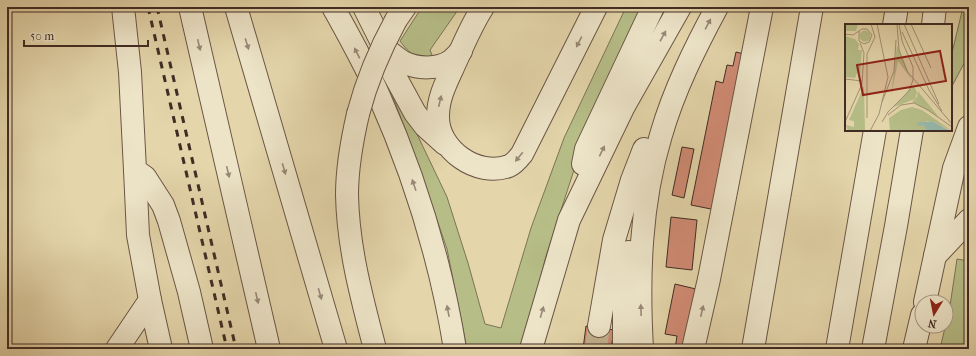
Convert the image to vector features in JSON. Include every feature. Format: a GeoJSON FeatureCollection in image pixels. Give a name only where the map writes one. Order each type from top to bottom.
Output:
{"type":"FeatureCollection","features":[{"type":"Feature","properties":{"kind":"street"},"geometry":{"type":"LineString","coordinates":[[123,7],[140,174],[138,235],[140,251],[161,349]]}},
{"type":"Feature","properties":{"kind":"street"},"geometry":{"type":"LineString","coordinates":[[190,7],[269,349]]}},
{"type":"Feature","properties":{"kind":"street"},"geometry":{"type":"LineString","coordinates":[[236,7],[336,349]]}},
{"type":"Feature","properties":{"kind":"street"},"geometry":{"type":"LineString","coordinates":[[333,7],[378,95],[399,144],[432,242],[448,308],[455,349]]}},
{"type":"Feature","properties":{"kind":"street"},"geometry":{"type":"LineString","coordinates":[[451,150],[441,135],[438,117],[441,96],[474,22],[483,7]]}},
{"type":"Feature","properties":{"kind":"street"},"geometry":{"type":"LineString","coordinates":[[365,8],[385,48],[390,69],[415,113],[425,126],[451,150],[470,163],[491,169],[510,166],[522,154],[596,7]]}},
{"type":"Feature","properties":{"kind":"street"},"geometry":{"type":"LineString","coordinates":[[531,349],[569,220],[586,149],[653,7]]}},
{"type":"Feature","properties":{"kind":"street"},"geometry":{"type":"LineString","coordinates":[[569,220],[624,106],[680,7]]}},
{"type":"Feature","properties":{"kind":"street"},"geometry":{"type":"LineString","coordinates":[[642,349],[640,300],[642,239],[649,186],[656,154],[682,76],[717,7]]}},
{"type":"Feature","properties":{"kind":"street"},"geometry":{"type":"LineString","coordinates":[[693,349],[709,279],[762,7]]}},
{"type":"Feature","properties":{"kind":"street"},"geometry":{"type":"LineString","coordinates":[[753,349],[812,7]]}},
{"type":"Feature","properties":{"kind":"street"},"geometry":{"type":"LineString","coordinates":[[894,24],[897,7]]}},
{"type":"Feature","properties":{"kind":"street"},"geometry":{"type":"LineString","coordinates":[[932,24],[935,7]]}},
{"type":"Feature","properties":{"kind":"street"},"geometry":{"type":"LineString","coordinates":[[375,349],[362,299],[349,225],[349,166],[352,138],[364,93],[378,56],[400,14]]}},
{"type":"Feature","properties":{"kind":"street"},"geometry":{"type":"LineString","coordinates":[[599,326],[614,240],[632,180],[662,102],[698,44]]}},
{"type":"Feature","properties":{"kind":"street"},"geometry":{"type":"LineString","coordinates":[[385,48],[402,61],[410,65],[421,67],[441,65],[451,60],[461,51]]}},
{"type":"Feature","properties":{"kind":"street"},"geometry":{"type":"LineString","coordinates":[[927,294],[935,257],[962,168],[969,126]]}},
{"type":"Feature","properties":{"kind":"street"},"geometry":{"type":"LineString","coordinates":[[837,349],[875,131]]}},
{"type":"Feature","properties":{"kind":"street"},"geometry":{"type":"LineString","coordinates":[[873,349],[912,131]]}},
{"type":"Feature","properties":{"kind":"street"},"geometry":{"type":"LineString","coordinates":[[624,349],[624,305],[627,261],[633,208],[644,149]]}},
{"type":"Feature","properties":{"kind":"street"},"geometry":{"type":"LineString","coordinates":[[140,174],[163,205],[169,221],[189,292],[202,349]]}},
{"type":"Feature","properties":{"kind":"street"},"geometry":{"type":"LineString","coordinates":[[935,257],[969,220]]}},
{"type":"Feature","properties":{"kind":"street"},"geometry":{"type":"LineString","coordinates":[[117,349],[150,300]]}},
{"type":"Feature","properties":{"kind":"street"},"geometry":{"type":"LineString","coordinates":[[914,349],[917,334]]}},
{"type":"Feature","properties":{"kind":"green space"},"geometry":{"type":"Polygon","coordinates":[[[422,7],[460,7],[430,50],[432,55],[423,58],[414,55],[400,41],[422,7]]]}},
{"type":"Feature","properties":{"kind":"green space"},"geometry":{"type":"Polygon","coordinates":[[[626,7],[646,7],[576,164],[546,256],[522,349],[467,349],[447,249],[413,150],[385,76],[415,130],[447,197],[485,324],[501,328],[531,228],[564,138],[626,7]]]}},
{"type":"Feature","properties":{"kind":"green space"},"geometry":{"type":"Polygon","coordinates":[[[963,7],[969,7],[969,54],[952,86],[952,53],[963,7]]]}},
{"type":"Feature","properties":{"kind":"green space"},"geometry":{"type":"Polygon","coordinates":[[[957,259],[969,261],[969,349],[940,349],[943,334],[954,334],[954,294],[952,294],[957,259]]]}},
{"type":"Feature","properties":{"kind":"building"},"geometry":{"type":"Polygon","coordinates":[[[736,52],[748,55],[716,210],[691,205],[716,81],[723,83],[727,65],[733,66],[736,52]]]}},
{"type":"Feature","properties":{"kind":"building"},"geometry":{"type":"Polygon","coordinates":[[[682,147],[694,149],[684,198],[672,195],[682,147]]]}},
{"type":"Feature","properties":{"kind":"building"},"geometry":{"type":"Polygon","coordinates":[[[671,217],[697,220],[692,270],[666,267],[671,217]]]}},
{"type":"Feature","properties":{"kind":"building"},"geometry":{"type":"Polygon","coordinates":[[[675,284],[700,290],[688,349],[675,349],[677,336],[665,334],[675,284]]]}},
{"type":"Feature","properties":{"kind":"building"},"geometry":{"type":"Polygon","coordinates":[[[586,326],[614,330],[611,349],[583,349],[586,326]]]}},
{"type":"Feature","properties":{"kind":"tunnel"},"geometry":{"type":"LineString","coordinates":[[596,349],[599,326]]}},
{"type":"Feature","properties":{"kind":"railway"},"geometry":{"type":"LineString","coordinates":[[148,7],[227,349]]}},
{"type":"Feature","properties":{"kind":"railway"},"geometry":{"type":"LineString","coordinates":[[157,7],[236,349]]}}]}
